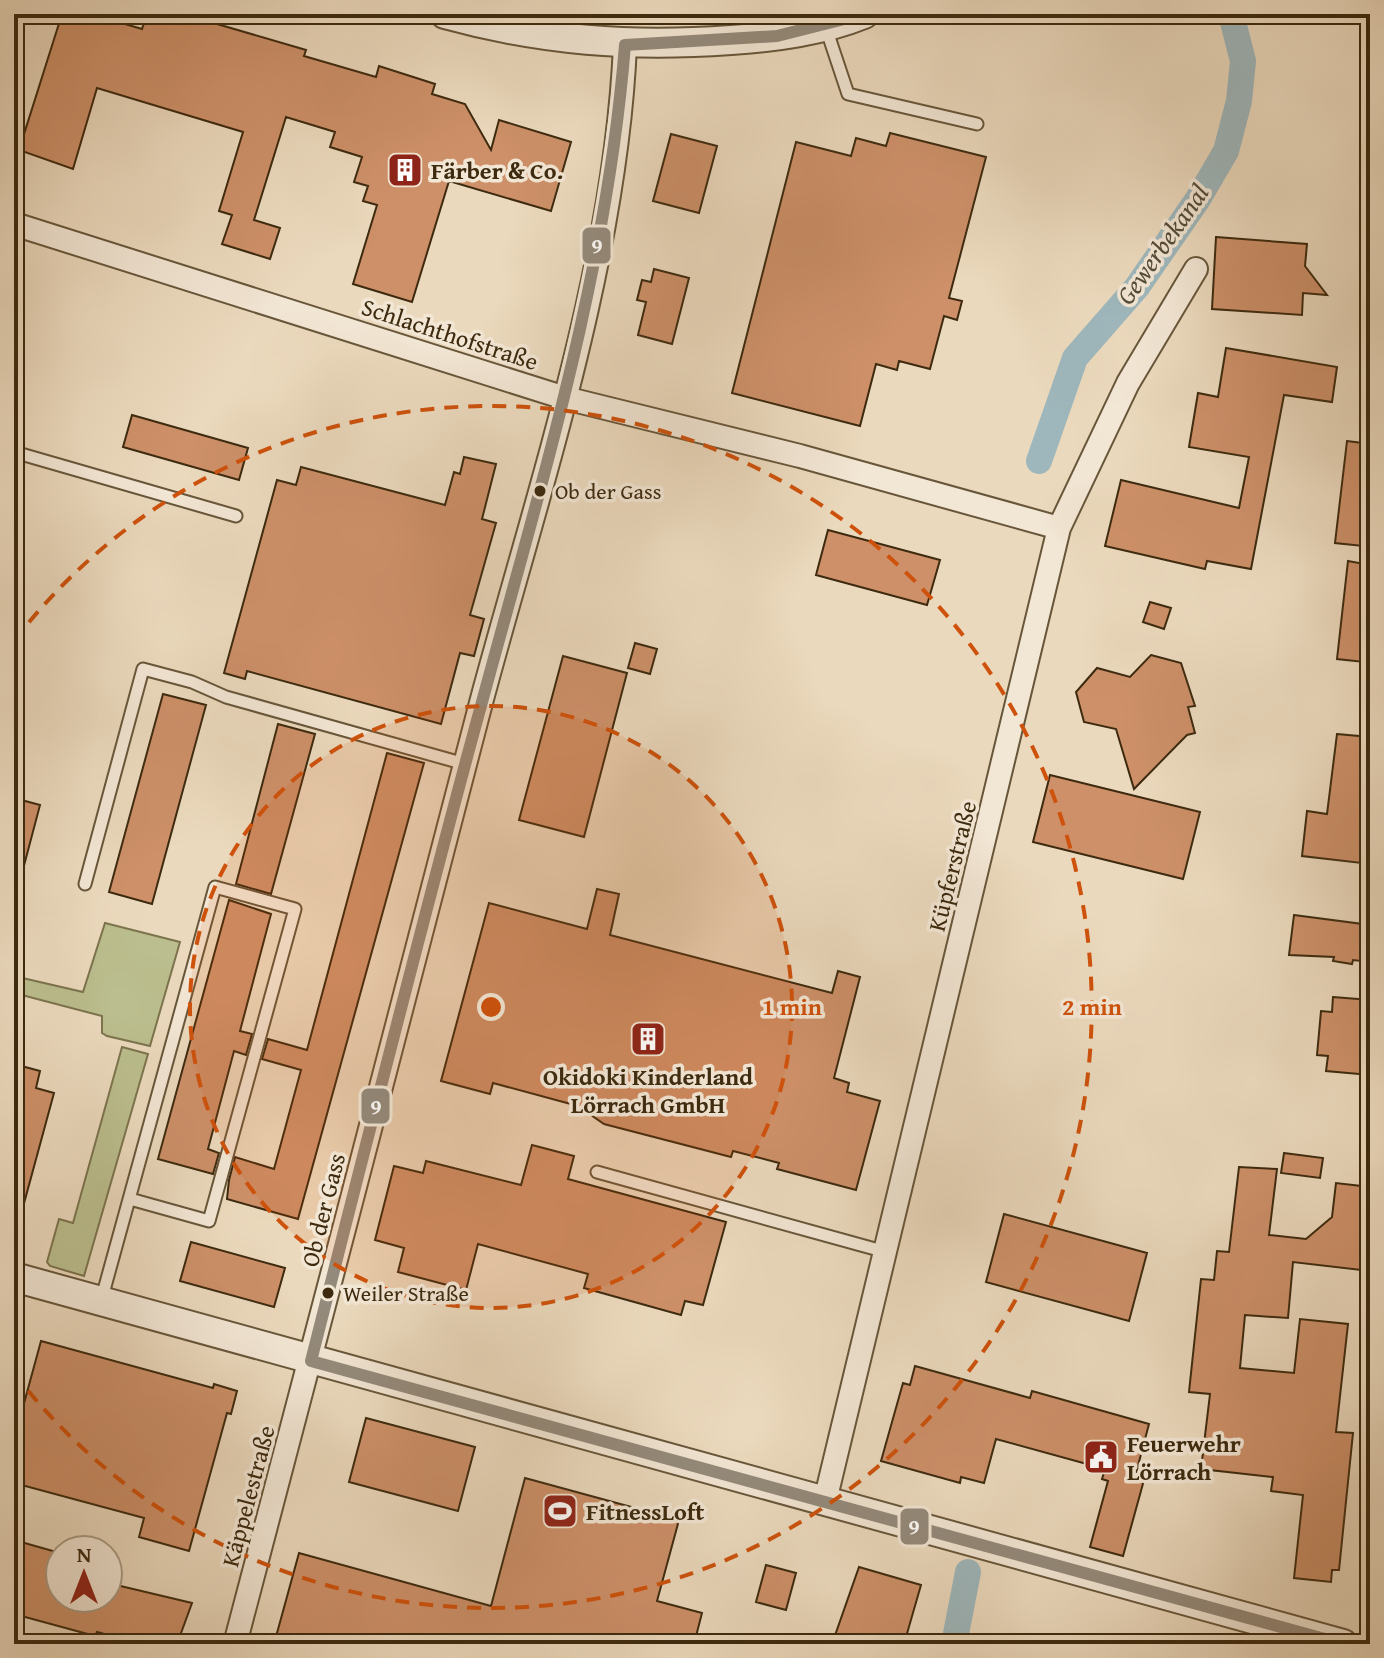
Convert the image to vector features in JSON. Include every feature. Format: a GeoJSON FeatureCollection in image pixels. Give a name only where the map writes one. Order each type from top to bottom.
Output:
{"type":"FeatureCollection","features":[{"type":"Feature","properties":{"kind":"street"},"geometry":{"type":"LineString","coordinates":[[445,14],[549,38],[625,45],[760,38],[825,27],[864,14]]}},
{"type":"Feature","properties":{"kind":"street","name":"Ob der Gass"},"geometry":{"type":"LineString","coordinates":[[311,1361],[465,764],[565,398],[600,235],[623,80],[625,45]]}},
{"type":"Feature","properties":{"kind":"street","name":"Schlachthofstraße"},"geometry":{"type":"LineString","coordinates":[[14,224],[565,398],[800,456],[1059,528]]}},
{"type":"Feature","properties":{"kind":"street","name":"Küpferstraße"},"geometry":{"type":"LineString","coordinates":[[825,1501],[1059,528],[1128,383],[1196,269]]}},
{"type":"Feature","properties":{"kind":"street"},"geometry":{"type":"LineString","coordinates":[[14,1277],[1343,1644]]}},
{"type":"Feature","properties":{"kind":"street","name":"Käppelestraße"},"geometry":{"type":"LineString","coordinates":[[235,1644],[311,1361]]}},
{"type":"Feature","properties":{"kind":"lane"},"geometry":{"type":"LineString","coordinates":[[825,27],[848,94],[977,124]]}},
{"type":"Feature","properties":{"kind":"lane"},"geometry":{"type":"LineString","coordinates":[[14,452],[236,516]]}},
{"type":"Feature","properties":{"kind":"lane"},"geometry":{"type":"LineString","coordinates":[[85,884],[143,669],[192,682],[226,697],[465,764]]}},
{"type":"Feature","properties":{"kind":"lane"},"geometry":{"type":"LineString","coordinates":[[101,1302],[215,887],[295,909],[209,1221],[130,1199]]}},
{"type":"Feature","properties":{"kind":"lane"},"geometry":{"type":"LineString","coordinates":[[597,1172],[886,1252]]}},
{"type":"Feature","properties":{"kind":"green space"},"geometry":{"type":"Polygon","coordinates":[[[105,923],[180,942],[150,1046],[102,1033],[102,1016],[14,993],[14,976],[83,992],[105,923]]]}},
{"type":"Feature","properties":{"kind":"green space"},"geometry":{"type":"Polygon","coordinates":[[[122,1047],[148,1054],[84,1276],[50,1266],[47,1262],[59,1219],[73,1223],[122,1047]]]}},
{"type":"Feature","properties":{"kind":"building","name":"Färber & Co."},"geometry":{"type":"Polygon","coordinates":[[[62,14],[91,14],[142,29],[147,14],[183,14],[306,50],[304,56],[376,77],[379,66],[435,84],[432,94],[465,104],[491,150],[499,120],[571,142],[551,211],[449,181],[412,302],[353,284],[377,205],[363,201],[368,186],[354,182],[362,157],[330,147],[335,132],[286,117],[254,220],[280,228],[270,259],[222,244],[232,215],[219,211],[243,132],[97,88],[73,169],[19,150],[62,14]]]}},
{"type":"Feature","properties":{"kind":"building"},"geometry":{"type":"Polygon","coordinates":[[[890,133],[986,157],[949,298],[962,301],[957,320],[944,316],[930,369],[899,361],[897,370],[876,364],[860,426],[732,393],[796,142],[851,156],[856,138],[886,146],[890,133]]]}},
{"type":"Feature","properties":{"kind":"building"},"geometry":{"type":"Polygon","coordinates":[[[671,134],[717,146],[699,213],[653,201],[671,134]]]}},
{"type":"Feature","properties":{"kind":"building"},"geometry":{"type":"Polygon","coordinates":[[[1216,237],[1307,244],[1305,266],[1327,295],[1303,293],[1302,315],[1212,309],[1216,237]]]}},
{"type":"Feature","properties":{"kind":"building"},"geometry":{"type":"Polygon","coordinates":[[[654,269],[689,278],[672,344],[638,335],[646,302],[637,300],[642,280],[651,282],[654,269]]]}},
{"type":"Feature","properties":{"kind":"building"},"geometry":{"type":"Polygon","coordinates":[[[1226,348],[1337,367],[1332,402],[1284,395],[1251,569],[1207,561],[1205,569],[1105,546],[1121,480],[1239,508],[1249,457],[1189,447],[1198,393],[1218,397],[1226,348]]]}},
{"type":"Feature","properties":{"kind":"building"},"geometry":{"type":"Polygon","coordinates":[[[132,415],[248,448],[239,480],[123,447],[132,415]]]}},
{"type":"Feature","properties":{"kind":"building"},"geometry":{"type":"Polygon","coordinates":[[[1347,441],[1370,444],[1370,486],[1363,546],[1335,543],[1347,441]]]}},
{"type":"Feature","properties":{"kind":"building"},"geometry":{"type":"Polygon","coordinates":[[[464,457],[496,464],[482,519],[496,523],[470,615],[484,619],[474,656],[460,653],[441,724],[247,671],[245,679],[224,673],[277,480],[296,485],[301,467],[445,505],[454,472],[460,474],[464,457]]]}},
{"type":"Feature","properties":{"kind":"building"},"geometry":{"type":"Polygon","coordinates":[[[828,530],[940,560],[927,605],[816,575],[828,530]]]}},
{"type":"Feature","properties":{"kind":"building"},"geometry":{"type":"Polygon","coordinates":[[[1348,561],[1370,565],[1366,611],[1370,611],[1370,627],[1364,662],[1337,659],[1348,561]]]}},
{"type":"Feature","properties":{"kind":"building"},"geometry":{"type":"Polygon","coordinates":[[[1150,602],[1171,608],[1164,629],[1143,622],[1150,602]]]}},
{"type":"Feature","properties":{"kind":"building"},"geometry":{"type":"Polygon","coordinates":[[[635,643],[657,649],[650,674],[628,668],[635,643]]]}},
{"type":"Feature","properties":{"kind":"building"},"geometry":{"type":"Polygon","coordinates":[[[1151,655],[1181,663],[1195,706],[1188,707],[1195,733],[1187,735],[1134,789],[1116,729],[1084,722],[1076,692],[1097,668],[1130,677],[1151,655]]]}},
{"type":"Feature","properties":{"kind":"building"},"geometry":{"type":"Polygon","coordinates":[[[563,656],[627,673],[584,837],[519,820],[563,656]]]}},
{"type":"Feature","properties":{"kind":"building"},"geometry":{"type":"Polygon","coordinates":[[[163,694],[206,705],[152,904],[109,892],[163,694]]]}},
{"type":"Feature","properties":{"kind":"building"},"geometry":{"type":"Polygon","coordinates":[[[278,724],[315,734],[271,894],[236,884],[278,724]]]}},
{"type":"Feature","properties":{"kind":"building"},"geometry":{"type":"Polygon","coordinates":[[[1337,734],[1370,737],[1370,864],[1302,856],[1307,811],[1327,814],[1337,734]]]}},
{"type":"Feature","properties":{"kind":"building"},"geometry":{"type":"Polygon","coordinates":[[[387,753],[424,763],[298,1219],[227,1199],[229,1180],[235,1157],[274,1169],[301,1070],[262,1059],[268,1039],[307,1050],[387,753]]]}},
{"type":"Feature","properties":{"kind":"building"},"geometry":{"type":"Polygon","coordinates":[[[1050,775],[1200,812],[1183,879],[1033,842],[1050,775]]]}},
{"type":"Feature","properties":{"kind":"building"},"geometry":{"type":"Polygon","coordinates":[[[14,798],[40,805],[21,877],[14,876],[14,798]]]}},
{"type":"Feature","properties":{"kind":"building","name":"Okidoki Kinderland Lörrach GmbH"},"geometry":{"type":"Polygon","coordinates":[[[597,889],[619,894],[610,935],[832,993],[838,971],[860,977],[834,1078],[849,1083],[847,1092],[880,1101],[856,1190],[777,1169],[779,1163],[733,1151],[731,1157],[604,1124],[578,1106],[493,1083],[490,1094],[441,1081],[489,903],[587,929],[597,889]]]}},
{"type":"Feature","properties":{"kind":"building"},"geometry":{"type":"Polygon","coordinates":[[[229,900],[271,914],[240,1031],[252,1034],[246,1055],[234,1051],[208,1149],[219,1153],[213,1174],[158,1159],[229,900]]]}},
{"type":"Feature","properties":{"kind":"building"},"geometry":{"type":"Polygon","coordinates":[[[1294,915],[1370,925],[1370,962],[1353,960],[1352,964],[1333,961],[1334,957],[1289,955],[1294,915]]]}},
{"type":"Feature","properties":{"kind":"building"},"geometry":{"type":"Polygon","coordinates":[[[1333,997],[1370,1000],[1370,1075],[1326,1071],[1328,1056],[1317,1055],[1321,1011],[1332,1012],[1333,997]]]}},
{"type":"Feature","properties":{"kind":"building"},"geometry":{"type":"Polygon","coordinates":[[[14,1064],[40,1071],[36,1088],[54,1093],[20,1218],[14,1217],[14,1064]]]}},
{"type":"Feature","properties":{"kind":"building"},"geometry":{"type":"Polygon","coordinates":[[[532,1145],[574,1156],[568,1179],[726,1222],[703,1305],[685,1301],[681,1315],[584,1288],[588,1274],[478,1244],[466,1290],[398,1272],[404,1248],[375,1240],[394,1166],[423,1173],[426,1161],[521,1185],[532,1145]]]}},
{"type":"Feature","properties":{"kind":"building"},"geometry":{"type":"Polygon","coordinates":[[[1284,1153],[1323,1158],[1320,1178],[1281,1173],[1284,1153]]]}},
{"type":"Feature","properties":{"kind":"building"},"geometry":{"type":"Polygon","coordinates":[[[1239,1167],[1277,1169],[1269,1235],[1306,1239],[1332,1217],[1336,1183],[1370,1187],[1370,1271],[1293,1262],[1288,1318],[1245,1315],[1240,1368],[1294,1373],[1300,1319],[1348,1324],[1336,1432],[1353,1433],[1339,1570],[1332,1570],[1331,1582],[1294,1578],[1303,1495],[1271,1491],[1273,1477],[1201,1469],[1210,1394],[1189,1392],[1201,1279],[1214,1280],[1217,1251],[1229,1252],[1239,1167]]]}},
{"type":"Feature","properties":{"kind":"building"},"geometry":{"type":"Polygon","coordinates":[[[1004,1214],[1147,1253],[1129,1321],[986,1282],[1004,1214]]]}},
{"type":"Feature","properties":{"kind":"building"},"geometry":{"type":"Polygon","coordinates":[[[191,1242],[285,1268],[274,1307],[180,1281],[191,1242]]]}},
{"type":"Feature","properties":{"kind":"building"},"geometry":{"type":"Polygon","coordinates":[[[41,1341],[213,1388],[214,1384],[237,1391],[231,1414],[227,1413],[189,1551],[139,1537],[144,1518],[14,1483],[14,1440],[41,1341]]]}},
{"type":"Feature","properties":{"kind":"building"},"geometry":{"type":"Polygon","coordinates":[[[915,1366],[1030,1398],[1032,1391],[1149,1424],[1135,1477],[1144,1480],[1123,1556],[1090,1547],[1108,1481],[1102,1479],[1105,1469],[996,1439],[984,1483],[961,1477],[960,1483],[881,1461],[903,1383],[910,1385],[915,1366]]]}},
{"type":"Feature","properties":{"kind":"building"},"geometry":{"type":"Polygon","coordinates":[[[366,1418],[475,1447],[458,1511],[349,1482],[366,1418]]]}},
{"type":"Feature","properties":{"kind":"building"},"geometry":{"type":"Polygon","coordinates":[[[525,1478],[679,1520],[657,1601],[702,1613],[694,1644],[274,1644],[299,1553],[491,1606],[525,1478]]]}},
{"type":"Feature","properties":{"kind":"building"},"geometry":{"type":"Polygon","coordinates":[[[14,1540],[44,1548],[44,1614],[124,1614],[124,1587],[192,1603],[177,1644],[141,1644],[97,1632],[95,1636],[14,1614],[14,1540]]]}},
{"type":"Feature","properties":{"kind":"building"},"geometry":{"type":"Polygon","coordinates":[[[766,1565],[796,1573],[786,1610],[756,1602],[766,1565]]]}},
{"type":"Feature","properties":{"kind":"building"},"geometry":{"type":"Polygon","coordinates":[[[859,1567],[921,1585],[904,1644],[832,1644],[859,1567]]]}},
{"type":"Feature","properties":{"kind":"waterway","name":"Gewerbekanal"},"geometry":{"type":"LineString","coordinates":[[1039,461],[1075,358],[1137,287],[1198,199],[1226,151],[1239,101],[1243,61],[1231,14]]}},
{"type":"Feature","properties":{"kind":"waterway","name":"Gewerbekanal"},"geometry":{"type":"LineString","coordinates":[[954,1644],[968,1572]]}},
{"type":"Feature","properties":{"kind":"transit line","name":"9"},"geometry":{"type":"LineString","coordinates":[[864,14],[777,36],[625,45],[603,212],[569,376],[438,866],[311,1361],[1343,1644]]}},
{"type":"Feature","properties":{"kind":"place","name":"Färber & Co."},"geometry":{"type":"Point","coordinates":[405,170]}},
{"type":"Feature","properties":{"kind":"place","name":"Ob der Gass"},"geometry":{"type":"Point","coordinates":[540,491]}},
{"type":"Feature","properties":{"kind":"place","name":"Okidoki Kinderland Lörrach GmbH"},"geometry":{"type":"Point","coordinates":[648,1039]}},
{"type":"Feature","properties":{"kind":"place","name":"Weiler Straße"},"geometry":{"type":"Point","coordinates":[328,1293]}},
{"type":"Feature","properties":{"kind":"place","name":"Feuerwehr Lörrach"},"geometry":{"type":"Point","coordinates":[1101,1457]}},
{"type":"Feature","properties":{"kind":"place","name":"FitnessLoft"},"geometry":{"type":"Point","coordinates":[560,1511]}}]}
